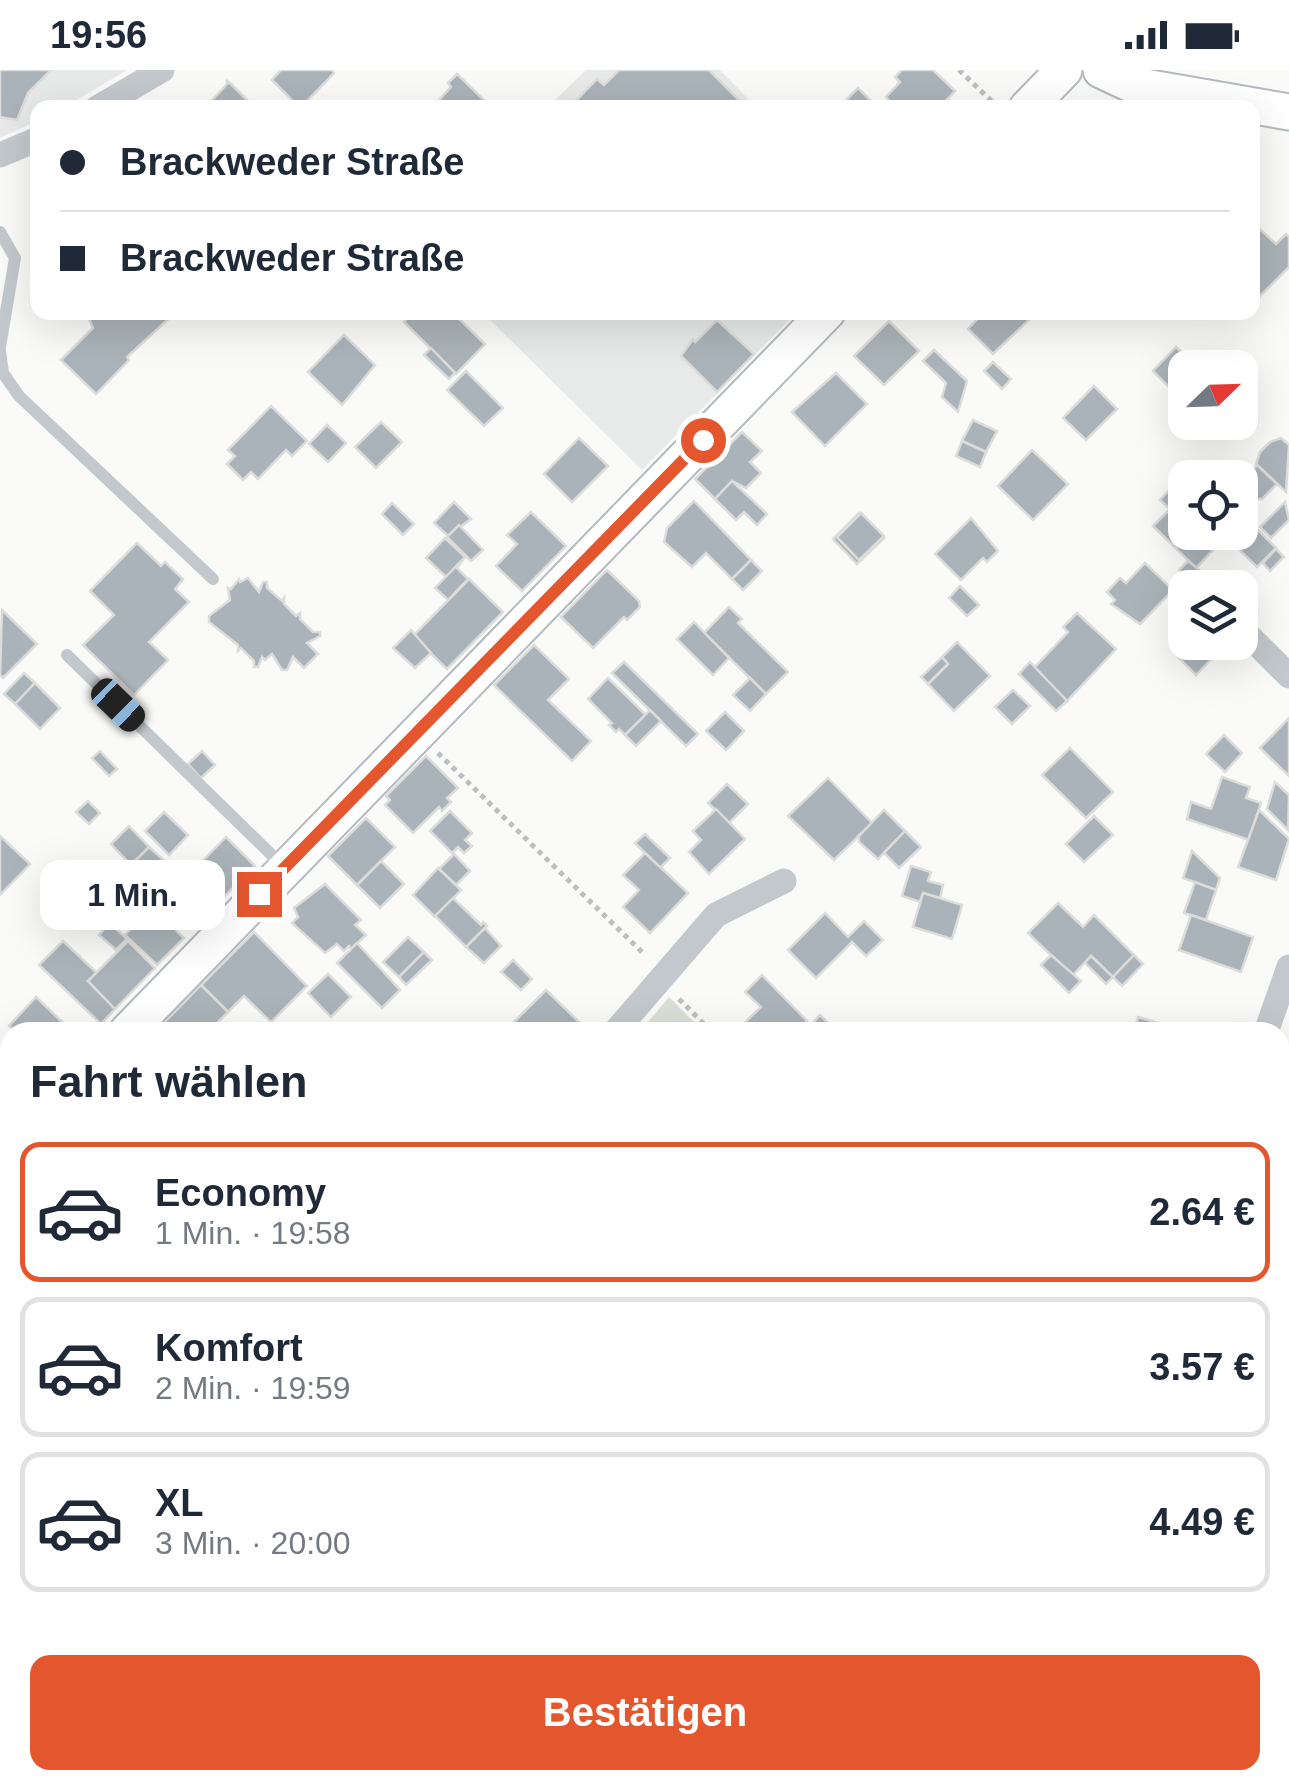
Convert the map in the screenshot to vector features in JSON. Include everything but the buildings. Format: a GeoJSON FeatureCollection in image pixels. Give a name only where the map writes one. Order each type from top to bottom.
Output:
{"type":"FeatureCollection","features":[{"type":"Feature","properties":{"kind":"main road"},"geometry":{"type":"LineString","coordinates":[[1035,100],[1064,70]]}},
{"type":"Feature","properties":{"kind":"main road"},"geometry":{"type":"LineString","coordinates":[[1100,70],[1133,85],[1220,100]]}},
{"type":"Feature","properties":{"kind":"main road"},"geometry":{"type":"LineString","coordinates":[[1260,107],[1289,112]]}},
{"type":"Feature","properties":{"kind":"main road"},"geometry":{"type":"LineString","coordinates":[[137,1022],[819,320]]}},
{"type":"Feature","properties":{"kind":"street"},"geometry":{"type":"LineString","coordinates":[[111,100],[162,70]]}},
{"type":"Feature","properties":{"kind":"street"},"geometry":{"type":"LineString","coordinates":[[0,156],[30,142]]}},
{"type":"Feature","properties":{"kind":"street"},"geometry":{"type":"LineString","coordinates":[[1258,646],[1289,676]]}},
{"type":"Feature","properties":{"kind":"street"},"geometry":{"type":"LineString","coordinates":[[622,1022],[716,914],[784,880]]}},
{"type":"Feature","properties":{"kind":"street"},"geometry":{"type":"LineString","coordinates":[[1270,1022],[1289,967]]}},
{"type":"Feature","properties":{"kind":"lane"},"geometry":{"type":"LineString","coordinates":[[0,232],[15,258],[0,349],[3,372],[19,396],[214,579]]}},
{"type":"Feature","properties":{"kind":"lane"},"geometry":{"type":"LineString","coordinates":[[67,655],[285,868]]}},
{"type":"Feature","properties":{"kind":"path"},"geometry":{"type":"LineString","coordinates":[[959,70],[990,100]]}},
{"type":"Feature","properties":{"kind":"path"},"geometry":{"type":"LineString","coordinates":[[417,732],[651,961],[703,1022]]}},
{"type":"Feature","properties":{"kind":"shaded area"},"geometry":{"type":"Polygon","coordinates":[[[0,70],[127,70],[77,100],[30,100],[30,124],[0,138],[0,70]]]}},
{"type":"Feature","properties":{"kind":"shaded area"},"geometry":{"type":"Polygon","coordinates":[[[586,70],[720,70],[749,100],[555,100],[586,70]]]}},
{"type":"Feature","properties":{"kind":"shaded area"},"geometry":{"type":"Polygon","coordinates":[[[490,320],[789,320],[642,470],[490,320]]]}},
{"type":"Feature","properties":{"kind":"shaded area"},"geometry":{"type":"Polygon","coordinates":[[[669,997],[694,1022],[648,1022],[669,997]]]}},
{"type":"Feature","properties":{"kind":"route"},"geometry":{"type":"LineString","coordinates":[[259,894],[703,440]]}}]}
